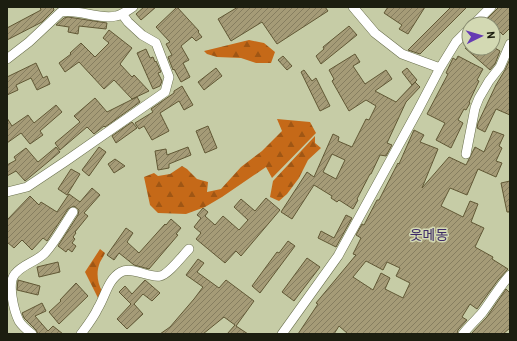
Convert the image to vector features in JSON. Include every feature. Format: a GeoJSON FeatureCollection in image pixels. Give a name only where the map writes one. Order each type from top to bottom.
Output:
{"type":"FeatureCollection","features":[{"type":"Feature","properties":{"kind":"street"},"geometry":{"type":"LineString","coordinates":[[7,59],[29,42],[60,9],[104,16],[116,16],[133,7]]}},
{"type":"Feature","properties":{"kind":"street"},"geometry":{"type":"LineString","coordinates":[[353,7],[375,33],[402,54],[440,68]]}},
{"type":"Feature","properties":{"kind":"street"},"geometry":{"type":"LineString","coordinates":[[482,16],[491,7]]}},
{"type":"Feature","properties":{"kind":"street"},"geometry":{"type":"LineString","coordinates":[[7,192],[27,187],[165,92],[169,77],[156,43],[142,35],[122,14]]}},
{"type":"Feature","properties":{"kind":"street"},"geometry":{"type":"LineString","coordinates":[[282,334],[338,256],[440,68],[456,42],[461,37]]}},
{"type":"Feature","properties":{"kind":"street"},"geometry":{"type":"LineString","coordinates":[[466,154],[475,108],[479,98],[489,81],[500,67],[510,44]]}},
{"type":"Feature","properties":{"kind":"street"},"geometry":{"type":"LineString","coordinates":[[32,334],[19,320],[14,308],[11,279],[23,266],[38,259],[46,252],[73,212]]}},
{"type":"Feature","properties":{"kind":"street"},"geometry":{"type":"LineString","coordinates":[[81,334],[98,310],[111,281],[121,272],[131,271],[160,276],[167,272],[188,248]]}},
{"type":"Feature","properties":{"kind":"street"},"geometry":{"type":"LineString","coordinates":[[463,334],[510,275]]}},
{"type":"Feature","properties":{"kind":"green space"},"geometry":{"type":"Polygon","coordinates":[[[249,40],[264,43],[275,52],[271,63],[256,63],[241,58],[217,57],[207,54],[204,51],[249,40]]]}},
{"type":"Feature","properties":{"kind":"green space"},"geometry":{"type":"Polygon","coordinates":[[[277,119],[310,122],[316,133],[272,178],[266,167],[205,207],[186,214],[158,213],[150,205],[144,177],[154,173],[158,176],[170,174],[182,166],[197,179],[208,182],[207,192],[221,189],[241,167],[262,151],[282,131],[277,119]]]}},
{"type":"Feature","properties":{"kind":"green space"},"geometry":{"type":"Polygon","coordinates":[[[315,136],[315,143],[321,148],[308,160],[299,178],[287,194],[279,201],[270,197],[273,181],[315,136]]]}},
{"type":"Feature","properties":{"kind":"green space"},"geometry":{"type":"Polygon","coordinates":[[[100,249],[105,253],[98,268],[99,285],[102,291],[98,298],[85,272],[100,249]]]}},
{"type":"Feature","properties":{"kind":"building"},"geometry":{"type":"Polygon","coordinates":[[[40,7],[53,7],[54,10],[42,22],[7,40],[7,28],[41,10],[40,7]]]}},
{"type":"Feature","properties":{"kind":"building"},"geometry":{"type":"Polygon","coordinates":[[[144,7],[156,7],[141,20],[136,14],[144,7]]]}},
{"type":"Feature","properties":{"kind":"building"},"geometry":{"type":"Polygon","coordinates":[[[177,7],[199,31],[198,32],[202,37],[196,41],[192,37],[181,46],[189,60],[183,63],[190,77],[181,82],[174,69],[173,70],[168,57],[172,55],[166,44],[170,42],[156,27],[177,7]]]}},
{"type":"Feature","properties":{"kind":"building"},"geometry":{"type":"Polygon","coordinates":[[[238,7],[325,7],[328,11],[277,44],[262,22],[231,41],[218,19],[238,7]]]}},
{"type":"Feature","properties":{"kind":"building"},"geometry":{"type":"Polygon","coordinates":[[[388,7],[425,7],[408,34],[399,29],[402,25],[384,13],[388,7]]]}},
{"type":"Feature","properties":{"kind":"building"},"geometry":{"type":"Polygon","coordinates":[[[451,7],[467,7],[420,54],[408,50],[451,7]]]}},
{"type":"Feature","properties":{"kind":"building"},"geometry":{"type":"Polygon","coordinates":[[[499,7],[510,7],[510,28],[503,35],[501,33],[501,16],[490,16],[499,7]]]}},
{"type":"Feature","properties":{"kind":"building"},"geometry":{"type":"Polygon","coordinates":[[[68,17],[107,23],[106,29],[79,26],[78,34],[68,32],[69,27],[56,25],[64,18],[68,17]]]}},
{"type":"Feature","properties":{"kind":"building"},"geometry":{"type":"Polygon","coordinates":[[[349,26],[357,35],[321,64],[316,56],[324,49],[323,47],[349,26]]]}},
{"type":"Feature","properties":{"kind":"building"},"geometry":{"type":"Polygon","coordinates":[[[109,30],[132,48],[120,64],[132,77],[134,75],[149,91],[132,99],[114,80],[104,89],[79,62],[65,72],[59,63],[71,54],[70,53],[81,43],[95,57],[109,43],[103,38],[109,30]]]}},
{"type":"Feature","properties":{"kind":"building"},"geometry":{"type":"Polygon","coordinates":[[[146,49],[150,58],[153,57],[155,62],[156,61],[161,72],[158,73],[162,81],[160,86],[153,89],[137,53],[146,49]]]}},
{"type":"Feature","properties":{"kind":"building"},"geometry":{"type":"Polygon","coordinates":[[[355,54],[360,62],[353,66],[365,84],[386,70],[392,79],[375,91],[396,102],[415,82],[420,87],[406,102],[387,143],[392,145],[386,156],[380,155],[353,209],[339,200],[337,202],[331,198],[332,196],[314,185],[292,219],[281,212],[307,172],[314,177],[333,134],[339,137],[338,141],[352,147],[366,119],[369,120],[376,106],[366,100],[349,111],[332,81],[334,79],[329,70],[355,54]],[[332,154],[323,172],[336,179],[345,160],[332,154]]]}},
{"type":"Feature","properties":{"kind":"building"},"geometry":{"type":"Polygon","coordinates":[[[283,56],[292,66],[287,70],[278,60],[283,56]]]}},
{"type":"Feature","properties":{"kind":"building"},"geometry":{"type":"Polygon","coordinates":[[[458,56],[483,69],[477,80],[479,81],[469,102],[470,103],[466,110],[464,109],[458,120],[463,123],[451,148],[436,140],[445,123],[427,114],[448,74],[446,73],[453,58],[456,60],[458,56]]]}},
{"type":"Feature","properties":{"kind":"building"},"geometry":{"type":"Polygon","coordinates":[[[474,56],[498,56],[495,64],[490,70],[474,56]]]}},
{"type":"Feature","properties":{"kind":"building"},"geometry":{"type":"Polygon","coordinates":[[[510,59],[510,115],[496,109],[485,132],[477,128],[478,123],[510,59]]]}},
{"type":"Feature","properties":{"kind":"building"},"geometry":{"type":"Polygon","coordinates":[[[36,63],[43,78],[47,76],[50,84],[37,90],[31,78],[16,85],[18,90],[7,95],[7,77],[36,63]]]}},
{"type":"Feature","properties":{"kind":"building"},"geometry":{"type":"Polygon","coordinates":[[[216,68],[222,76],[204,90],[198,82],[216,68]]]}},
{"type":"Feature","properties":{"kind":"building"},"geometry":{"type":"Polygon","coordinates":[[[407,68],[417,80],[412,85],[402,72],[407,68]]]}},
{"type":"Feature","properties":{"kind":"building"},"geometry":{"type":"Polygon","coordinates":[[[304,70],[312,81],[316,78],[330,106],[320,111],[301,72],[304,70]]]}},
{"type":"Feature","properties":{"kind":"building"},"geometry":{"type":"Polygon","coordinates":[[[182,86],[193,105],[184,110],[179,101],[160,113],[169,131],[152,140],[144,126],[139,129],[135,123],[153,112],[151,109],[182,86]]]}},
{"type":"Feature","properties":{"kind":"building"},"geometry":{"type":"Polygon","coordinates":[[[137,97],[140,102],[94,134],[87,127],[60,150],[55,143],[80,122],[74,116],[95,98],[107,112],[137,97]]]}},
{"type":"Feature","properties":{"kind":"building"},"geometry":{"type":"Polygon","coordinates":[[[56,105],[62,112],[40,131],[43,135],[30,144],[21,133],[7,143],[7,118],[12,126],[28,115],[34,123],[56,105]]]}},
{"type":"Feature","properties":{"kind":"building"},"geometry":{"type":"Polygon","coordinates":[[[132,122],[137,128],[116,143],[112,136],[132,122]]]}},
{"type":"Feature","properties":{"kind":"building"},"geometry":{"type":"Polygon","coordinates":[[[208,126],[217,148],[205,153],[196,131],[208,126]]]}},
{"type":"Feature","properties":{"kind":"building"},"geometry":{"type":"Polygon","coordinates":[[[414,130],[424,135],[420,142],[438,149],[422,188],[449,157],[466,165],[475,147],[484,152],[493,131],[504,135],[499,146],[502,148],[496,161],[502,163],[496,177],[478,169],[467,195],[450,188],[441,206],[463,217],[470,201],[478,204],[471,222],[484,228],[475,247],[493,257],[492,259],[508,269],[477,309],[470,304],[462,317],[467,320],[458,330],[457,334],[348,334],[339,326],[334,334],[298,334],[318,304],[316,303],[356,255],[353,254],[361,238],[356,235],[362,224],[364,225],[398,163],[399,164],[414,130]],[[366,261],[353,277],[373,290],[381,273],[390,278],[385,289],[403,298],[410,283],[396,276],[400,268],[387,262],[383,270],[366,261]]]}},
{"type":"Feature","properties":{"kind":"building"},"geometry":{"type":"Polygon","coordinates":[[[56,147],[60,152],[25,181],[16,171],[7,176],[7,165],[16,160],[14,157],[26,148],[38,162],[56,147]]]}},
{"type":"Feature","properties":{"kind":"building"},"geometry":{"type":"Polygon","coordinates":[[[99,147],[106,152],[89,176],[82,170],[99,147]]]}},
{"type":"Feature","properties":{"kind":"building"},"geometry":{"type":"Polygon","coordinates":[[[188,147],[191,155],[169,164],[169,168],[158,170],[155,151],[166,149],[167,155],[188,147]]]}},
{"type":"Feature","properties":{"kind":"building"},"geometry":{"type":"Polygon","coordinates":[[[115,159],[125,166],[114,173],[108,164],[115,159]]]}},
{"type":"Feature","properties":{"kind":"building"},"geometry":{"type":"Polygon","coordinates":[[[71,169],[80,174],[67,195],[58,189],[71,169]]]}},
{"type":"Feature","properties":{"kind":"building"},"geometry":{"type":"Polygon","coordinates":[[[510,181],[510,212],[507,212],[501,183],[510,181]]]}},
{"type":"Feature","properties":{"kind":"building"},"geometry":{"type":"Polygon","coordinates":[[[92,188],[100,195],[84,213],[88,216],[75,232],[76,233],[73,237],[75,239],[72,243],[76,246],[72,252],[68,249],[66,252],[58,246],[78,215],[79,210],[74,206],[68,209],[47,241],[43,238],[32,250],[22,240],[14,248],[7,242],[7,220],[30,196],[39,205],[41,202],[57,212],[69,194],[80,202],[92,188]]]}},
{"type":"Feature","properties":{"kind":"building"},"geometry":{"type":"Polygon","coordinates":[[[266,198],[280,210],[241,256],[236,251],[225,263],[196,239],[201,233],[194,227],[201,218],[197,215],[203,208],[208,212],[205,216],[215,225],[223,216],[239,230],[248,220],[234,207],[241,199],[255,211],[266,198]]]}},
{"type":"Feature","properties":{"kind":"building"},"geometry":{"type":"Polygon","coordinates":[[[346,215],[352,218],[336,247],[318,238],[321,231],[334,238],[346,215]]]}},
{"type":"Feature","properties":{"kind":"building"},"geometry":{"type":"Polygon","coordinates":[[[171,219],[181,228],[176,234],[178,235],[149,269],[134,265],[119,253],[114,260],[107,255],[126,228],[133,233],[127,242],[139,253],[171,219]]]}},
{"type":"Feature","properties":{"kind":"building"},"geometry":{"type":"Polygon","coordinates":[[[288,241],[295,246],[260,293],[252,286],[277,252],[279,253],[288,241]]]}},
{"type":"Feature","properties":{"kind":"building"},"geometry":{"type":"Polygon","coordinates":[[[307,258],[320,267],[294,301],[282,292],[307,258]]]}},
{"type":"Feature","properties":{"kind":"building"},"geometry":{"type":"Polygon","coordinates":[[[198,259],[204,263],[197,272],[219,288],[226,280],[254,301],[236,326],[248,334],[227,334],[235,325],[224,317],[203,334],[160,334],[170,327],[203,287],[186,275],[198,259]]]}},
{"type":"Feature","properties":{"kind":"building"},"geometry":{"type":"Polygon","coordinates":[[[58,262],[60,272],[39,277],[37,267],[58,262]]]}},
{"type":"Feature","properties":{"kind":"building"},"geometry":{"type":"Polygon","coordinates":[[[18,280],[40,286],[38,295],[17,290],[18,280]]]}},
{"type":"Feature","properties":{"kind":"building"},"geometry":{"type":"Polygon","coordinates":[[[145,280],[160,293],[152,301],[143,294],[134,304],[143,314],[127,329],[117,319],[131,304],[119,292],[125,286],[132,294],[145,280]]]}},
{"type":"Feature","properties":{"kind":"building"},"geometry":{"type":"Polygon","coordinates":[[[76,283],[88,296],[59,324],[49,312],[61,301],[60,300],[76,283]]]}},
{"type":"Feature","properties":{"kind":"building"},"geometry":{"type":"Polygon","coordinates":[[[506,289],[510,293],[510,328],[503,334],[471,334],[487,317],[506,289]]]}},
{"type":"Feature","properties":{"kind":"building"},"geometry":{"type":"Polygon","coordinates":[[[42,303],[46,311],[35,316],[48,331],[53,326],[63,334],[38,334],[24,318],[22,313],[42,303]]]}},
{"type":"Feature","properties":{"kind":"district","name":"웃메동"},"geometry":{"type":"Point","coordinates":[429,235]}}]}
